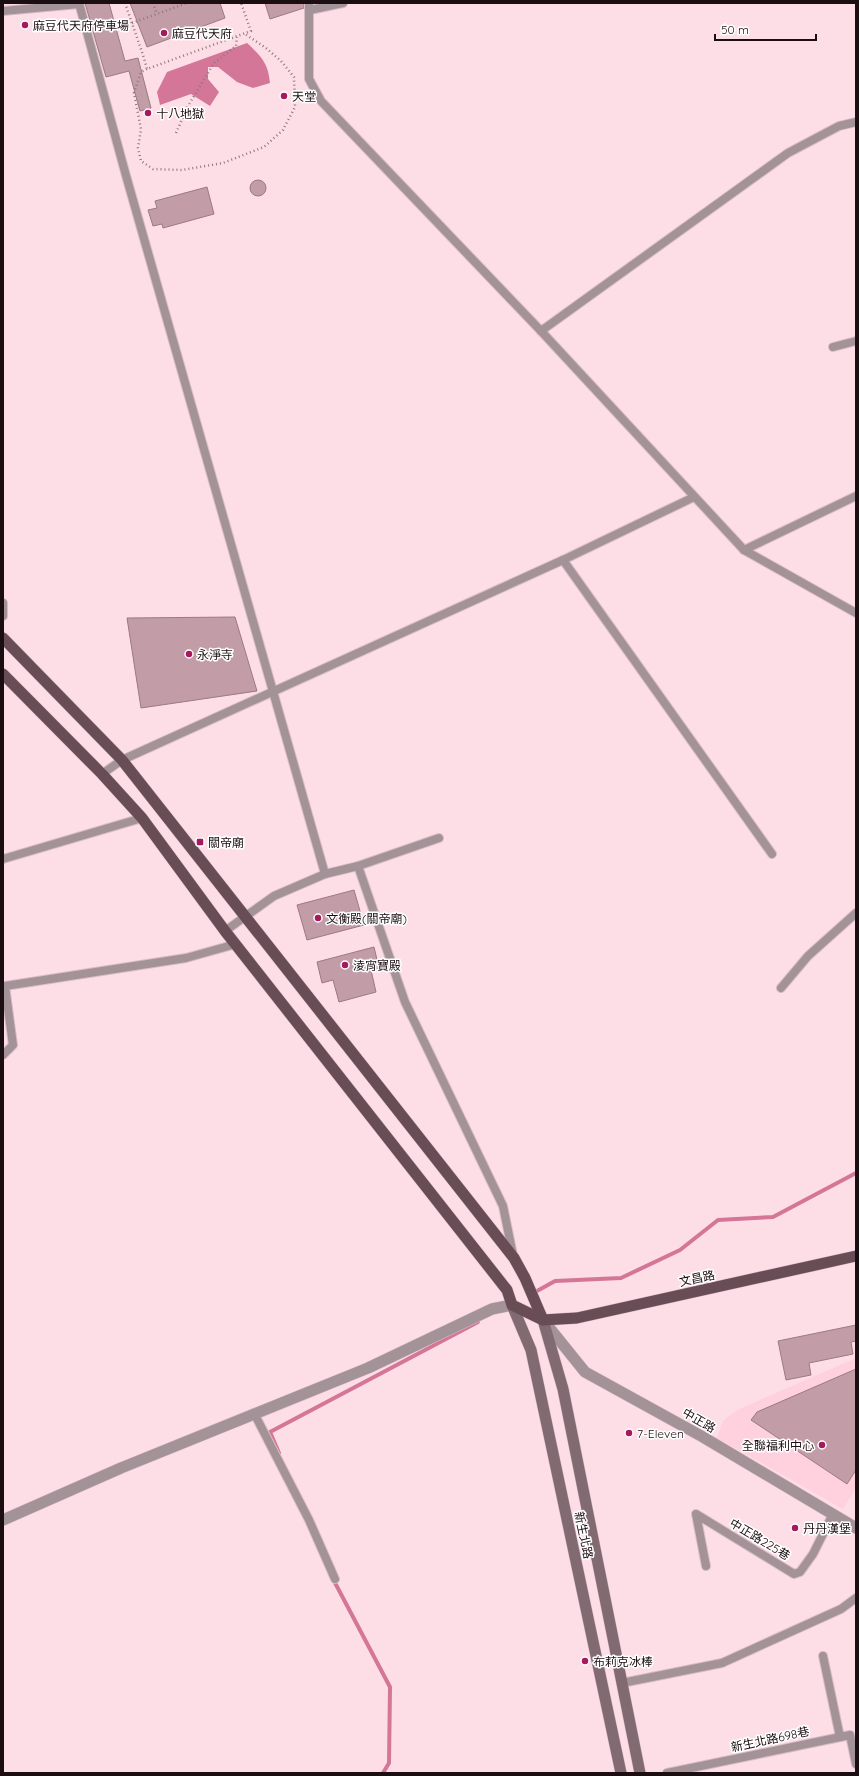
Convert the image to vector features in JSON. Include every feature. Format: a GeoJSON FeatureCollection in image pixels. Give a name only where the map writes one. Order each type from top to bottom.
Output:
{"type":"FeatureCollection","features":[{"type":"Feature","properties":{"kind":"main road"},"geometry":{"type":"LineString","coordinates":[[3,638],[122,760],[244,917],[514,1258],[525,1278],[543,1320]]}},
{"type":"Feature","properties":{"kind":"main road"},"geometry":{"type":"LineString","coordinates":[[3,674],[102,774],[142,818],[225,931],[507,1290],[512,1305],[543,1320]]}},
{"type":"Feature","properties":{"kind":"main road","name":"文昌路"},"geometry":{"type":"LineString","coordinates":[[543,1320],[577,1318],[856,1256]]}},
{"type":"Feature","properties":{"kind":"main road","name":"新生北路"},"geometry":{"type":"LineString","coordinates":[[512,1305],[531,1350],[621,1773]]}},
{"type":"Feature","properties":{"kind":"main road","name":"新生北路"},"geometry":{"type":"LineString","coordinates":[[543,1320],[563,1389],[640,1773]]}},
{"type":"Feature","properties":{"kind":"street"},"geometry":{"type":"LineString","coordinates":[[3,1520],[121,1468],[368,1368],[492,1309],[512,1305]]}},
{"type":"Feature","properties":{"kind":"street","name":"中正路"},"geometry":{"type":"LineString","coordinates":[[543,1320],[585,1372],[703,1437],[856,1528]]}},
{"type":"Feature","properties":{"kind":"lane"},"geometry":{"type":"LineString","coordinates":[[3,11],[79,3],[125,172],[325,874]]}},
{"type":"Feature","properties":{"kind":"lane"},"geometry":{"type":"LineString","coordinates":[[344,3],[310,6],[309,79],[321,101],[541,331],[744,550],[856,613]]}},
{"type":"Feature","properties":{"kind":"lane"},"geometry":{"type":"LineString","coordinates":[[541,331],[788,153],[839,126],[856,122]]}},
{"type":"Feature","properties":{"kind":"lane"},"geometry":{"type":"LineString","coordinates":[[833,347],[856,341]]}},
{"type":"Feature","properties":{"kind":"lane"},"geometry":{"type":"LineString","coordinates":[[744,550],[756,546],[856,496]]}},
{"type":"Feature","properties":{"kind":"lane"},"geometry":{"type":"LineString","coordinates":[[102,774],[122,760],[563,560],[694,497]]}},
{"type":"Feature","properties":{"kind":"lane"},"geometry":{"type":"LineString","coordinates":[[563,560],[772,854]]}},
{"type":"Feature","properties":{"kind":"lane"},"geometry":{"type":"LineString","coordinates":[[3,603],[3,616]]}},
{"type":"Feature","properties":{"kind":"lane"},"geometry":{"type":"LineString","coordinates":[[3,859],[142,818]]}},
{"type":"Feature","properties":{"kind":"lane"},"geometry":{"type":"LineString","coordinates":[[225,931],[274,896],[325,874],[358,866],[439,838]]}},
{"type":"Feature","properties":{"kind":"lane"},"geometry":{"type":"LineString","coordinates":[[358,866],[405,1002],[503,1206],[514,1258]]}},
{"type":"Feature","properties":{"kind":"lane"},"geometry":{"type":"LineString","coordinates":[[781,988],[808,956],[856,913]]}},
{"type":"Feature","properties":{"kind":"lane"},"geometry":{"type":"LineString","coordinates":[[3,1055],[13,1045],[5,986],[186,958],[236,944]]}},
{"type":"Feature","properties":{"kind":"lane"},"geometry":{"type":"LineString","coordinates":[[254,1413],[309,1520],[335,1579]]}},
{"type":"Feature","properties":{"kind":"lane","name":"中正路225巷"},"geometry":{"type":"LineString","coordinates":[[706,1566],[696,1514],[794,1574],[800,1572],[813,1554],[833,1514]]}},
{"type":"Feature","properties":{"kind":"lane"},"geometry":{"type":"LineString","coordinates":[[622,1683],[722,1663],[841,1609],[856,1598]]}},
{"type":"Feature","properties":{"kind":"lane"},"geometry":{"type":"LineString","coordinates":[[823,1656],[840,1737],[850,1735],[856,1764]]}},
{"type":"Feature","properties":{"kind":"lane","name":"新生北路698巷"},"geometry":{"type":"LineString","coordinates":[[667,1773],[840,1737]]}},
{"type":"Feature","properties":{"kind":"path"},"geometry":{"type":"LineString","coordinates":[[125,3],[147,69]]}},
{"type":"Feature","properties":{"kind":"path"},"geometry":{"type":"LineString","coordinates":[[153,3],[157,14]]}},
{"type":"Feature","properties":{"kind":"path"},"geometry":{"type":"LineString","coordinates":[[132,23],[187,3]]}},
{"type":"Feature","properties":{"kind":"path"},"geometry":{"type":"LineString","coordinates":[[241,3],[251,31],[142,72],[134,93],[141,129],[138,148],[140,161],[153,169],[182,170],[223,163],[264,147],[283,130],[295,108],[294,78],[281,62],[266,48],[245,34]]}},
{"type":"Feature","properties":{"kind":"path"},"geometry":{"type":"LineString","coordinates":[[176,133],[188,106],[214,63],[236,46],[237,37]]}},
{"type":"Feature","properties":{"kind":"shaded area"},"geometry":{"type":"Polygon","coordinates":[[[247,43],[257,52],[266,65],[270,83],[253,88],[237,82],[218,67],[208,67],[208,79],[219,92],[210,106],[191,94],[160,105],[157,92],[167,72],[247,43]]]}},
{"type":"Feature","properties":{"kind":"shaded area"},"geometry":{"type":"Polygon","coordinates":[[[856,1358],[856,1488],[843,1509],[717,1438],[723,1421],[737,1410],[856,1358]]]}},
{"type":"Feature","properties":{"kind":"building"},"geometry":{"type":"Polygon","coordinates":[[[85,3],[109,3],[125,61],[138,58],[151,108],[140,111],[129,71],[106,77],[85,3]]]}},
{"type":"Feature","properties":{"kind":"building","name":"麻豆代天府"},"geometry":{"type":"Polygon","coordinates":[[[130,3],[220,3],[225,18],[147,47],[130,3]]]}},
{"type":"Feature","properties":{"kind":"building"},"geometry":{"type":"Polygon","coordinates":[[[265,3],[304,3],[304,8],[270,19],[265,3]]]}},
{"type":"Feature","properties":{"kind":"building"},"geometry":{"type":"Polygon","coordinates":[[[255,180],[261,180],[266,185],[264,194],[261,196],[255,196],[250,191],[250,185],[255,180]]]}},
{"type":"Feature","properties":{"kind":"building"},"geometry":{"type":"Polygon","coordinates":[[[207,187],[214,214],[163,228],[162,224],[153,226],[148,210],[157,208],[155,201],[207,187]]]}},
{"type":"Feature","properties":{"kind":"building","name":"永淨寺"},"geometry":{"type":"Polygon","coordinates":[[[235,617],[257,691],[141,708],[127,618],[235,617]]]}},
{"type":"Feature","properties":{"kind":"building"},"geometry":{"type":"Polygon","coordinates":[[[354,890],[364,925],[307,940],[297,905],[354,890]]]}},
{"type":"Feature","properties":{"kind":"building"},"geometry":{"type":"Polygon","coordinates":[[[374,947],[379,968],[371,970],[376,992],[339,1002],[333,980],[322,983],[317,962],[374,947]]]}},
{"type":"Feature","properties":{"kind":"building"},"geometry":{"type":"Polygon","coordinates":[[[856,1325],[856,1341],[851,1342],[853,1354],[809,1363],[811,1375],[786,1380],[778,1341],[856,1325]]]}},
{"type":"Feature","properties":{"kind":"building","name":"全聯福利中心"},"geometry":{"type":"Polygon","coordinates":[[[856,1369],[856,1470],[847,1484],[751,1420],[757,1412],[856,1369]]]}},
{"type":"Feature","properties":{"kind":"waterway"},"geometry":{"type":"LineString","coordinates":[[537,1291],[555,1281],[621,1278],[680,1250],[718,1220],[773,1217],[856,1173]]}},
{"type":"Feature","properties":{"kind":"waterway"},"geometry":{"type":"LineString","coordinates":[[279,1453],[270,1432],[478,1322]]}},
{"type":"Feature","properties":{"kind":"waterway"},"geometry":{"type":"LineString","coordinates":[[333,1579],[390,1687],[389,1763],[383,1773]]}},
{"type":"Feature","properties":{"kind":"place","name":"麻豆代天府停車場"},"geometry":{"type":"Point","coordinates":[25,25]}},
{"type":"Feature","properties":{"kind":"place","name":"麻豆代天府"},"geometry":{"type":"Point","coordinates":[164,33]}},
{"type":"Feature","properties":{"kind":"place","name":"天堂"},"geometry":{"type":"Point","coordinates":[284,96]}},
{"type":"Feature","properties":{"kind":"place","name":"十八地獄"},"geometry":{"type":"Point","coordinates":[148,113]}},
{"type":"Feature","properties":{"kind":"place","name":"永淨寺"},"geometry":{"type":"Point","coordinates":[189,654]}},
{"type":"Feature","properties":{"kind":"place","name":"關帝廟"},"geometry":{"type":"Point","coordinates":[200,842]}},
{"type":"Feature","properties":{"kind":"place","name":"文衡殿(關帝廟)"},"geometry":{"type":"Point","coordinates":[318,918]}},
{"type":"Feature","properties":{"kind":"place","name":"淩宵寶殿"},"geometry":{"type":"Point","coordinates":[345,965]}},
{"type":"Feature","properties":{"kind":"place","name":"7-Eleven"},"geometry":{"type":"Point","coordinates":[629,1433]}},
{"type":"Feature","properties":{"kind":"place","name":"全聯福利中心"},"geometry":{"type":"Point","coordinates":[822,1445]}},
{"type":"Feature","properties":{"kind":"place","name":"丹丹漢堡"},"geometry":{"type":"Point","coordinates":[795,1528]}},
{"type":"Feature","properties":{"kind":"place","name":"布莉克冰棒"},"geometry":{"type":"Point","coordinates":[585,1661]}}]}
